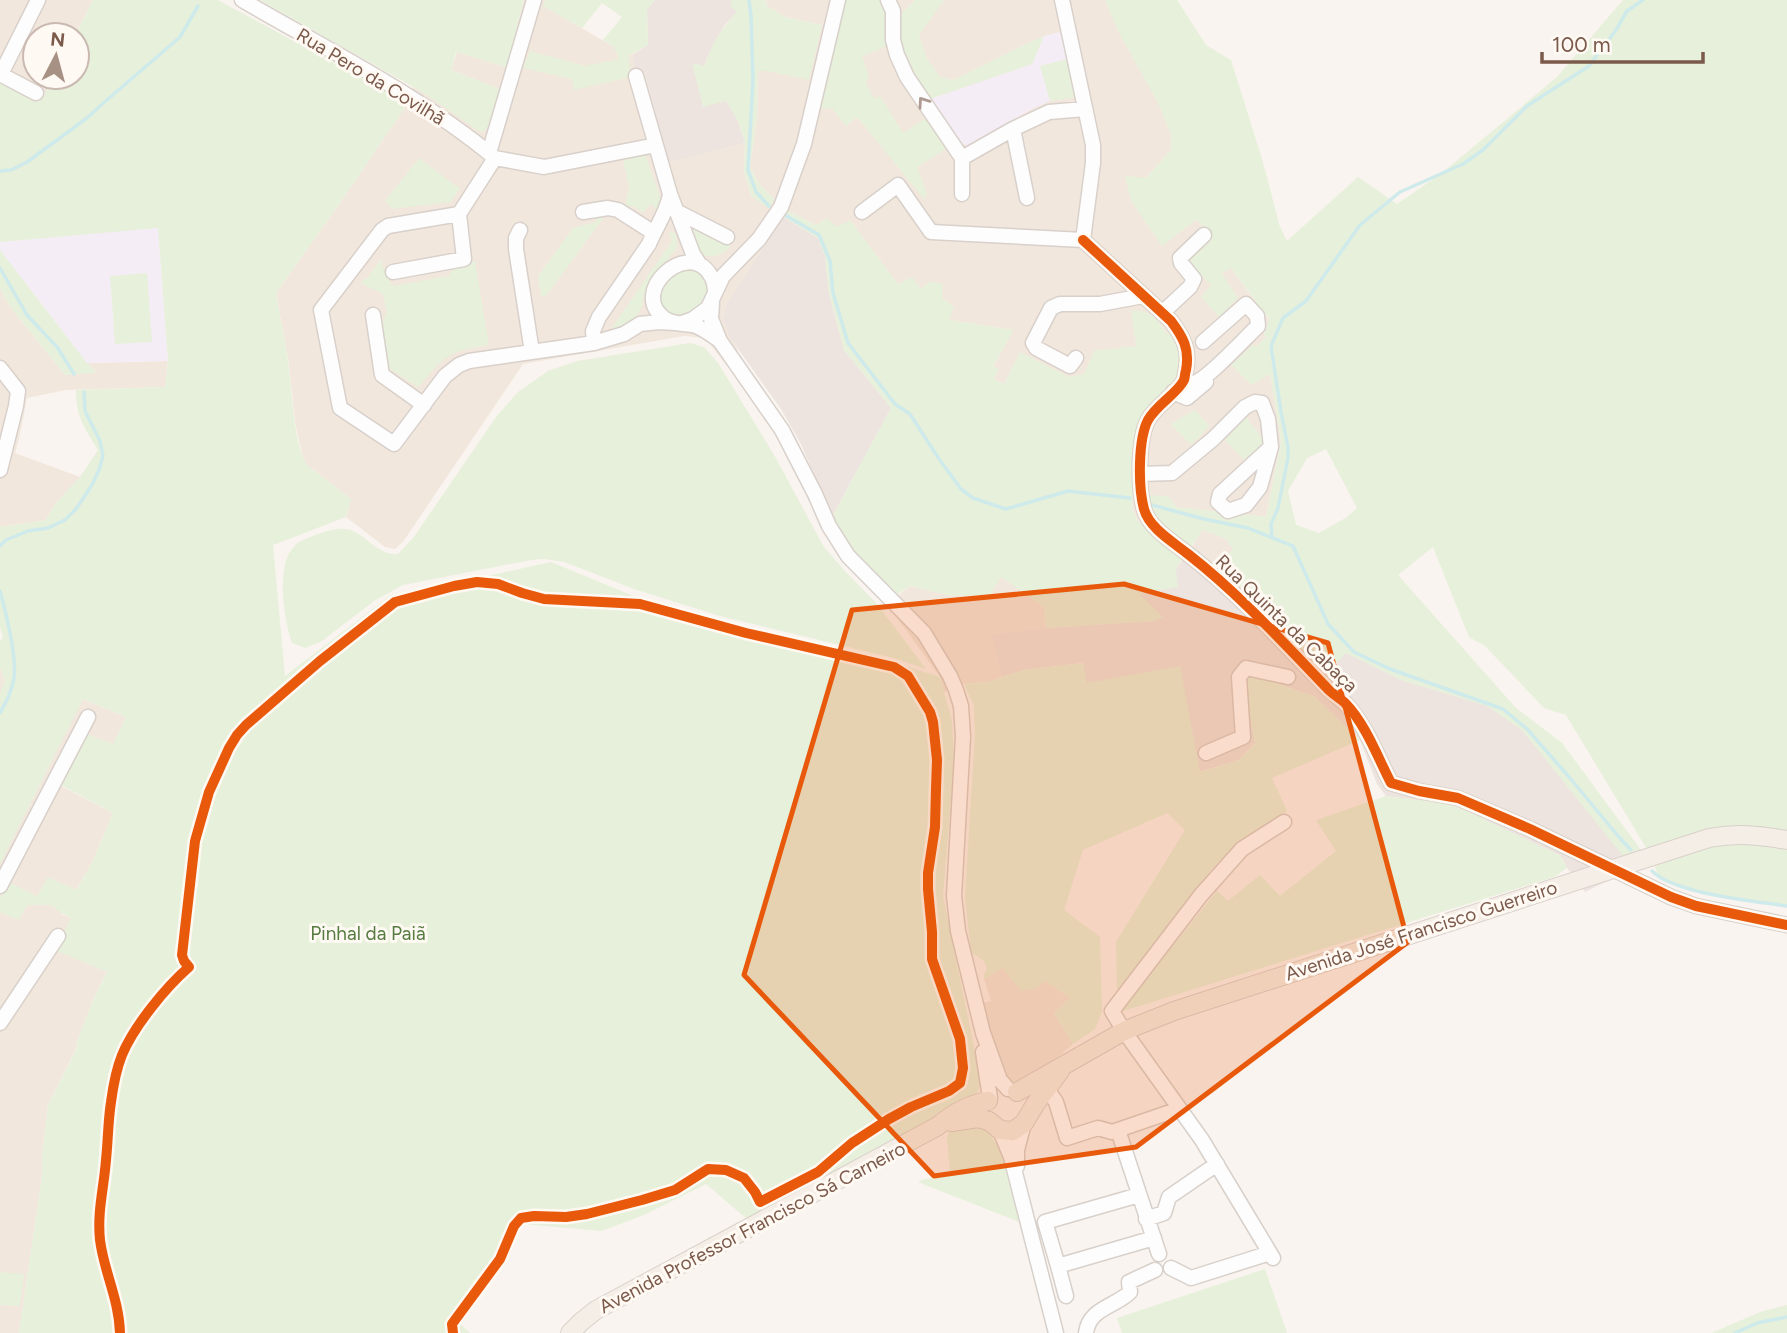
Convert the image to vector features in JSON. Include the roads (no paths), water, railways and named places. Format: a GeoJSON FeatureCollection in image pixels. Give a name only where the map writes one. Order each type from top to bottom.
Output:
{"type":"FeatureCollection","features":[{"type":"Feature","properties":{"kind":"main road","name":"Avenida José Francisco Guerreiro"},"geometry":{"type":"LineString","coordinates":[[1012,1090],[1124,1031],[1174,1010],[1611,869],[1730,834],[1751,834],[1787,840]]}},
{"type":"Feature","properties":{"kind":"main road"},"geometry":{"type":"LineString","coordinates":[[938,1126],[978,1118],[1013,1130],[1026,1120],[1065,1064]]}},
{"type":"Feature","properties":{"kind":"main road"},"geometry":{"type":"LineString","coordinates":[[995,1126],[986,1111],[989,1100],[998,1091],[1012,1090],[1025,1099],[1028,1105],[1026,1120]]}},
{"type":"Feature","properties":{"kind":"main road"},"geometry":{"type":"LineString","coordinates":[[938,1126],[954,1114],[989,1100]]}},
{"type":"Feature","properties":{"kind":"main road","name":"Avenida Professor Francisco Sá Carneiro"},"geometry":{"type":"LineString","coordinates":[[570,1333],[596,1310],[938,1126]]}},
{"type":"Feature","properties":{"kind":"street"},"geometry":{"type":"LineString","coordinates":[[36,93],[1,74],[38,0]]}},
{"type":"Feature","properties":{"kind":"street","name":"Rua Pero da Covilhã"},"geometry":{"type":"LineString","coordinates":[[242,0],[405,94],[446,120],[492,156]]}},
{"type":"Feature","properties":{"kind":"street"},"geometry":{"type":"LineString","coordinates":[[393,272],[464,259],[459,214],[492,156],[534,0]]}},
{"type":"Feature","properties":{"kind":"street"},"geometry":{"type":"LineString","coordinates":[[459,214],[388,226],[382,230],[321,310],[340,408],[394,444],[445,376],[459,365],[469,361],[594,343],[624,334],[640,324],[679,323],[693,319],[705,311],[723,276],[768,227],[781,206],[804,144],[838,0]]}},
{"type":"Feature","properties":{"kind":"street"},"geometry":{"type":"LineString","coordinates":[[888,0],[893,11],[893,40],[906,77],[962,158],[962,194]]}},
{"type":"Feature","properties":{"kind":"street"},"geometry":{"type":"LineString","coordinates":[[1062,0],[1093,145],[1083,240]]}},
{"type":"Feature","properties":{"kind":"street"},"geometry":{"type":"LineString","coordinates":[[636,76],[676,211],[693,254],[714,282],[711,319],[720,341],[782,430],[829,526],[848,556],[924,633],[956,690],[961,706],[963,737],[954,896],[958,931],[984,1033],[1000,1080],[1012,1090]]}},
{"type":"Feature","properties":{"kind":"street"},"geometry":{"type":"LineString","coordinates":[[962,158],[1049,112],[1086,109]]}},
{"type":"Feature","properties":{"kind":"street"},"geometry":{"type":"LineString","coordinates":[[1013,129],[1027,198]]}},
{"type":"Feature","properties":{"kind":"street"},"geometry":{"type":"LineString","coordinates":[[492,156],[544,167],[656,145]]}},
{"type":"Feature","properties":{"kind":"street"},"geometry":{"type":"LineString","coordinates":[[862,212],[898,185],[931,232],[1083,240],[1182,335],[1187,346],[1188,359],[1184,381],[1188,383],[1195,383],[1222,361],[1258,326],[1257,316],[1246,304],[1203,342]]}},
{"type":"Feature","properties":{"kind":"street"},"geometry":{"type":"LineString","coordinates":[[594,343],[593,331],[599,317],[649,244],[667,208],[670,194]]}},
{"type":"Feature","properties":{"kind":"street"},"geometry":{"type":"LineString","coordinates":[[583,212],[608,208],[618,210],[653,233]]}},
{"type":"Feature","properties":{"kind":"street"},"geometry":{"type":"LineString","coordinates":[[676,211],[727,237]]}},
{"type":"Feature","properties":{"kind":"street"},"geometry":{"type":"LineString","coordinates":[[671,268],[679,253],[682,226]]}},
{"type":"Feature","properties":{"kind":"street"},"geometry":{"type":"LineString","coordinates":[[520,230],[516,237],[516,249],[532,352]]}},
{"type":"Feature","properties":{"kind":"street"},"geometry":{"type":"LineString","coordinates":[[1162,313],[1190,287],[1194,279],[1180,258],[1204,235]]}},
{"type":"Feature","properties":{"kind":"street"},"geometry":{"type":"LineString","coordinates":[[640,324],[649,309],[659,279],[671,268],[681,263],[714,267],[751,245]]}},
{"type":"Feature","properties":{"kind":"street"},"geometry":{"type":"LineString","coordinates":[[653,295],[654,304],[664,318],[701,329],[720,341]]}},
{"type":"Feature","properties":{"kind":"street"},"geometry":{"type":"LineString","coordinates":[[1076,358],[1070,366],[1036,348],[1033,342],[1051,309],[1060,304],[1100,303],[1143,296]]}},
{"type":"Feature","properties":{"kind":"street"},"geometry":{"type":"LineString","coordinates":[[373,315],[382,375],[424,405]]}},
{"type":"Feature","properties":{"kind":"street"},"geometry":{"type":"LineString","coordinates":[[1173,392],[1187,398],[1205,385],[1222,361]]}},
{"type":"Feature","properties":{"kind":"street"},"geometry":{"type":"LineString","coordinates":[[0,368],[18,391],[0,470]]}},
{"type":"Feature","properties":{"kind":"street","name":"Rua Quinta da Cabaça"},"geometry":{"type":"LineString","coordinates":[[1184,381],[1154,412],[1142,436],[1140,474],[1143,508],[1149,521],[1217,577],[1328,690],[1347,705],[1367,735],[1391,783],[1458,798],[1530,829],[1671,897],[1696,906],[1787,925]]}},
{"type":"Feature","properties":{"kind":"street"},"geometry":{"type":"LineString","coordinates":[[1140,474],[1172,473],[1213,439],[1245,407],[1255,402],[1262,403],[1268,419],[1271,447]]}},
{"type":"Feature","properties":{"kind":"street"},"geometry":{"type":"LineString","coordinates":[[1206,753],[1243,737],[1239,677],[1246,668],[1289,677]]}},
{"type":"Feature","properties":{"kind":"street"},"geometry":{"type":"LineString","coordinates":[[0,886],[88,717]]}},
{"type":"Feature","properties":{"kind":"street"},"geometry":{"type":"LineString","coordinates":[[1171,1268],[1191,1278],[1271,1255],[1202,1140],[1112,1011],[1201,895],[1242,849],[1284,822]]}},
{"type":"Feature","properties":{"kind":"street"},"geometry":{"type":"LineString","coordinates":[[0,1023],[58,936]]}},
{"type":"Feature","properties":{"kind":"street"},"geometry":{"type":"LineString","coordinates":[[984,1033],[983,1050],[989,1100]]}},
{"type":"Feature","properties":{"kind":"street"},"geometry":{"type":"LineString","coordinates":[[1047,1089],[1056,1102],[1067,1138],[1098,1128],[1112,1132],[1179,1109]]}},
{"type":"Feature","properties":{"kind":"street"},"geometry":{"type":"LineString","coordinates":[[1016,1181],[1017,1150],[1026,1120]]}},
{"type":"Feature","properties":{"kind":"street"},"geometry":{"type":"LineString","coordinates":[[995,1126],[1012,1157],[1056,1333]]}},
{"type":"Feature","properties":{"kind":"street"},"geometry":{"type":"LineString","coordinates":[[1118,1130],[1159,1254]]}},
{"type":"Feature","properties":{"kind":"street"},"geometry":{"type":"LineString","coordinates":[[1146,1219],[1164,1213],[1169,1197],[1217,1164]]}},
{"type":"Feature","properties":{"kind":"street"},"geometry":{"type":"LineString","coordinates":[[1066,1296],[1045,1222],[1139,1195]]}},
{"type":"Feature","properties":{"kind":"street"},"geometry":{"type":"LineString","coordinates":[[1058,1266],[1154,1238]]}},
{"type":"Feature","properties":{"kind":"street"},"geometry":{"type":"LineString","coordinates":[[1086,1333],[1091,1318],[1130,1292],[1129,1282],[1155,1270],[1166,1273],[1171,1268],[1170,1257],[1159,1254]]}},
{"type":"Feature","properties":{"kind":"street"},"geometry":{"type":"LineString","coordinates":[[1155,1270],[1154,1259],[1159,1254]]}},
{"type":"Feature","properties":{"kind":"waterway"},"geometry":{"type":"LineString","coordinates":[[749,0],[753,80],[748,170],[756,192],[769,206]]}},
{"type":"Feature","properties":{"kind":"waterway"},"geometry":{"type":"LineString","coordinates":[[1272,537],[1271,524],[1278,508],[1288,458],[1271,346],[1283,318],[1306,301],[1360,225],[1400,192],[1463,164],[1483,150],[1527,106],[1589,66],[1627,11],[1643,0]]}},
{"type":"Feature","properties":{"kind":"waterway"},"geometry":{"type":"LineString","coordinates":[[0,171],[11,170],[27,162],[87,118],[180,37],[198,6]]}},
{"type":"Feature","properties":{"kind":"waterway"},"geometry":{"type":"LineString","coordinates":[[785,215],[819,235],[830,261],[833,293],[848,343],[895,404],[910,414],[961,489],[973,498],[1006,509],[1068,491],[1130,498]]}},
{"type":"Feature","properties":{"kind":"waterway"},"geometry":{"type":"LineString","coordinates":[[0,268],[27,315],[57,347],[74,374]]}},
{"type":"Feature","properties":{"kind":"waterway"},"geometry":{"type":"LineString","coordinates":[[0,546],[6,540],[28,531],[48,528],[65,520],[92,485],[103,456],[100,441],[85,411],[84,392]]}},
{"type":"Feature","properties":{"kind":"waterway"},"geometry":{"type":"LineString","coordinates":[[1152,505],[1248,528],[1293,546],[1328,624],[1354,652],[1390,669],[1503,709],[1527,729],[1631,850]]}},
{"type":"Feature","properties":{"kind":"waterway"},"geometry":{"type":"LineString","coordinates":[[0,591],[15,669],[12,687],[0,713]]}},
{"type":"Feature","properties":{"kind":"waterway"},"geometry":{"type":"LineString","coordinates":[[1652,871],[1663,879],[1696,891],[1787,906]]}},
{"type":"Feature","properties":{"kind":"waterway"},"geometry":{"type":"LineString","coordinates":[[1735,1333],[1757,1323],[1787,1317]]}},
{"type":"Feature","properties":{"kind":"park label","name":"Pinhal da Paiã"},"geometry":{"type":"Point","coordinates":[368,933]}}]}
